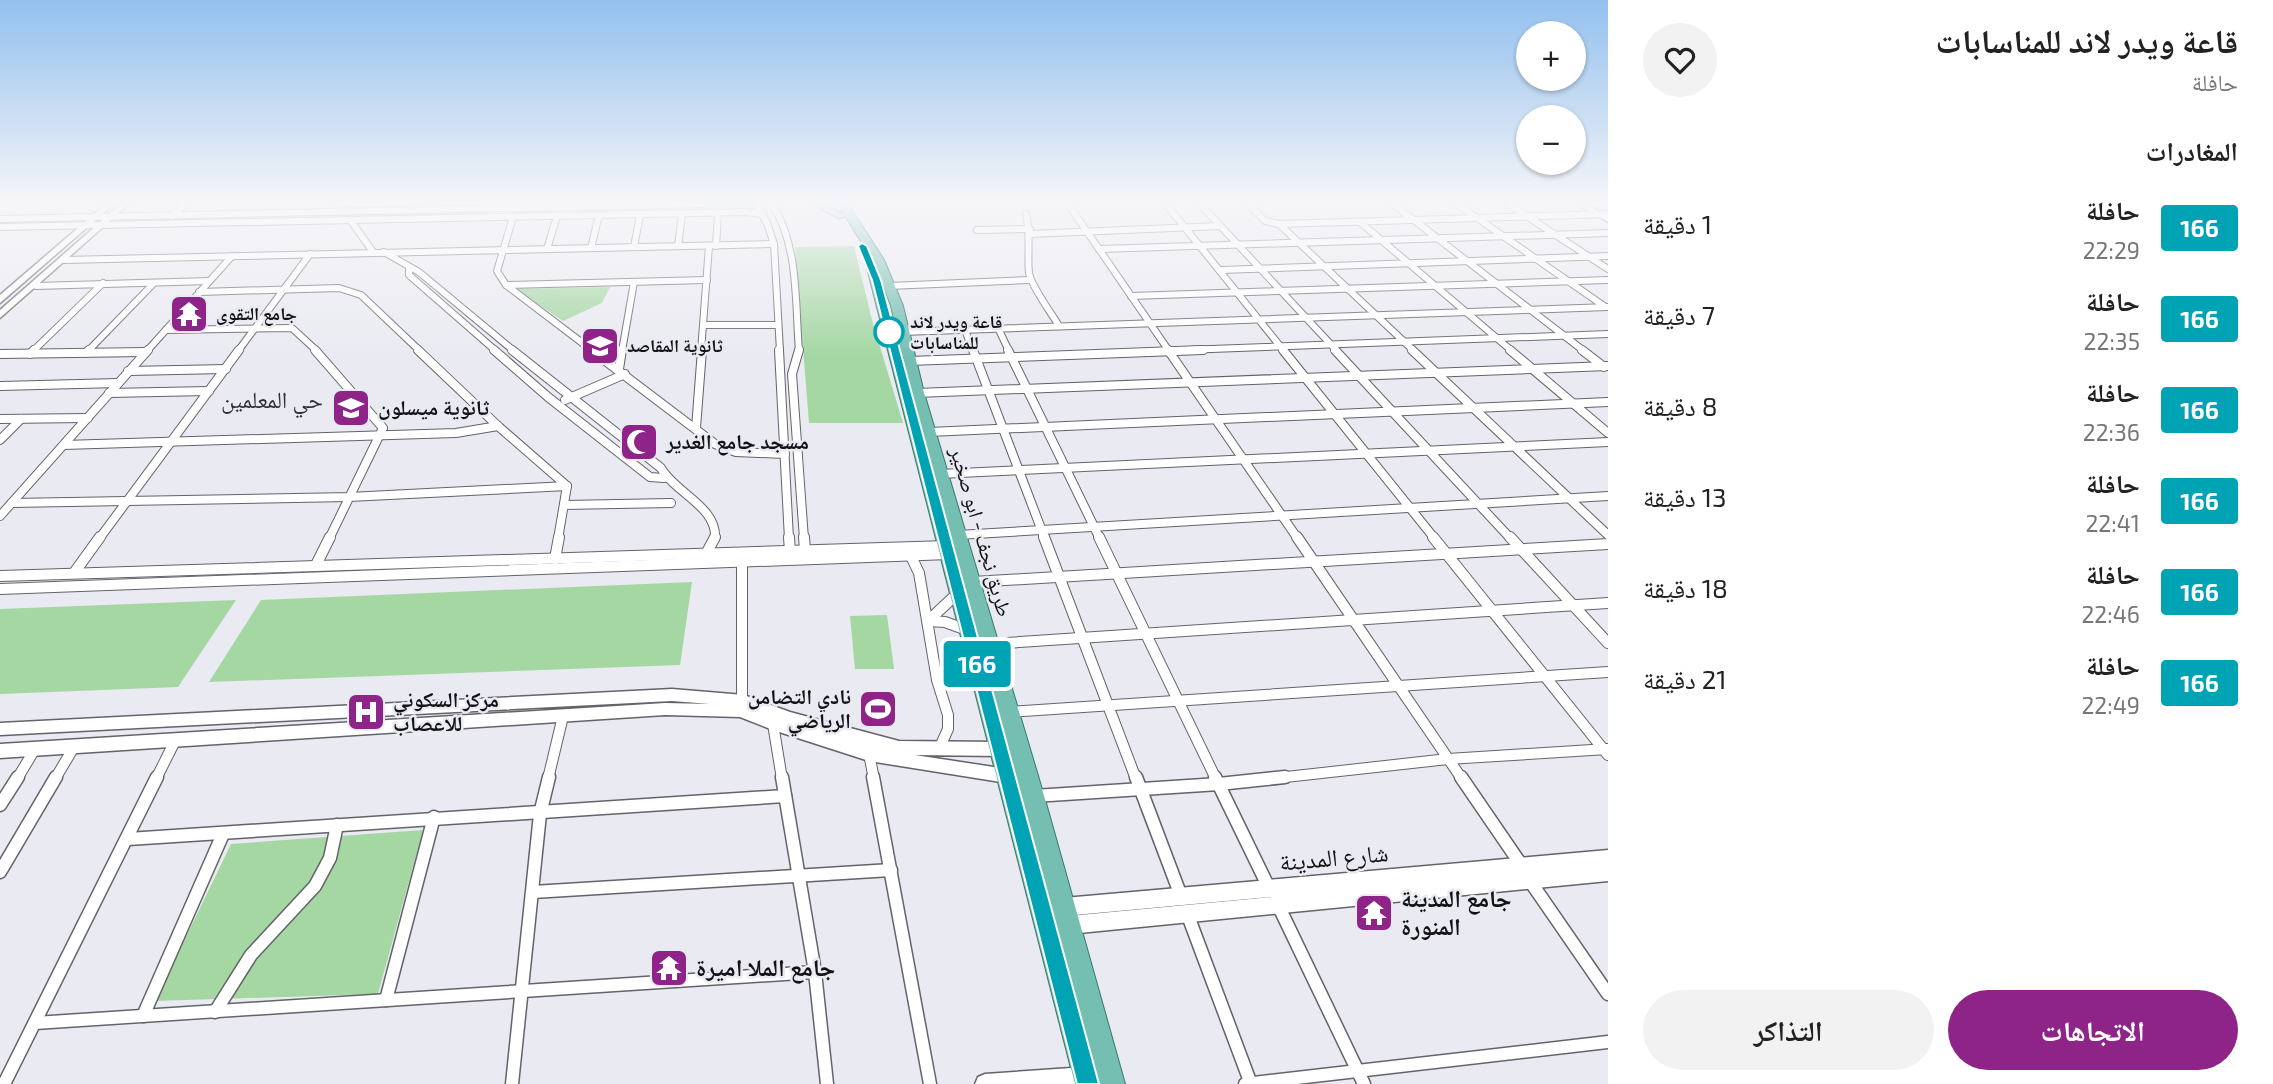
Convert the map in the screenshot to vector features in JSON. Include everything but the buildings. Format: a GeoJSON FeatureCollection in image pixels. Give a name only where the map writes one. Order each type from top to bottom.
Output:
{"type":"FeatureCollection","features":[{"type":"Feature","properties":{"kind":"highway","name":"طريق نجف - ابو صخير"},"geometry":{"type":"LineString","coordinates":[[866,255],[902,332],[939,474],[951,545]]}},
{"type":"Feature","properties":{"kind":"highway","name":"طريق نجف - ابو صخير"},"geometry":{"type":"LineString","coordinates":[[874,255],[888,297],[951,545],[990,644],[1112,1084]]}},
{"type":"Feature","properties":{"kind":"highway","name":"طريق نجف - ابو صخير"},"geometry":{"type":"LineString","coordinates":[[966,587],[969,631],[1087,1081]]}},
{"type":"Feature","properties":{"kind":"main road"},"geometry":{"type":"LineString","coordinates":[[0,300],[54,255]]}},
{"type":"Feature","properties":{"kind":"main road"},"geometry":{"type":"LineString","coordinates":[[0,315],[69,255]]}},
{"type":"Feature","properties":{"kind":"main road"},"geometry":{"type":"LineString","coordinates":[[0,729],[672,695],[742,706],[869,754],[1007,776]]}},
{"type":"Feature","properties":{"kind":"main road"},"geometry":{"type":"LineString","coordinates":[[0,751],[742,706]]}},
{"type":"Feature","properties":{"kind":"main road"},"geometry":{"type":"LineString","coordinates":[[289,732],[284,729],[291,721],[338,719],[359,712]]}},
{"type":"Feature","properties":{"kind":"main road"},"geometry":{"type":"LineString","coordinates":[[231,737],[245,725],[243,720],[236,718]]}},
{"type":"Feature","properties":{"kind":"main road"},"geometry":{"type":"LineString","coordinates":[[771,718],[899,748],[999,749]]}},
{"type":"Feature","properties":{"kind":"main road","name":"شارع المدينة"},"geometry":{"type":"LineString","coordinates":[[1064,907],[1278,905],[1526,873],[1608,858]]}},
{"type":"Feature","properties":{"kind":"main road","name":"شارع المدينة"},"geometry":{"type":"LineString","coordinates":[[1069,925],[1269,888],[1526,873],[1608,873]]}},
{"type":"Feature","properties":{"kind":"main road"},"geometry":{"type":"LineString","coordinates":[[985,1084],[1087,1081]]}},
{"type":"Feature","properties":{"kind":"street"},"geometry":{"type":"LineString","coordinates":[[64,260],[287,255]]}},
{"type":"Feature","properties":{"kind":"street"},"geometry":{"type":"LineString","coordinates":[[74,573],[310,255]]}},
{"type":"Feature","properties":{"kind":"street"},"geometry":{"type":"LineString","coordinates":[[388,255],[419,272],[570,398],[661,468],[664,478]]}},
{"type":"Feature","properties":{"kind":"street"},"geometry":{"type":"LineString","coordinates":[[500,255],[497,271],[506,285],[715,443],[736,452],[785,454]]}},
{"type":"Feature","properties":{"kind":"street"},"geometry":{"type":"LineString","coordinates":[[696,428],[707,280],[711,255]]}},
{"type":"Feature","properties":{"kind":"street"},"geometry":{"type":"LineString","coordinates":[[775,255],[790,552]]}},
{"type":"Feature","properties":{"kind":"street"},"geometry":{"type":"LineString","coordinates":[[791,255],[799,352],[792,374],[805,551]]}},
{"type":"Feature","properties":{"kind":"street"},"geometry":{"type":"LineString","coordinates":[[1029,255],[1030,280],[1059,326]]}},
{"type":"Feature","properties":{"kind":"street"},"geometry":{"type":"LineString","coordinates":[[1103,255],[1608,994]]}},
{"type":"Feature","properties":{"kind":"street"},"geometry":{"type":"LineString","coordinates":[[1208,255],[1606,751]]}},
{"type":"Feature","properties":{"kind":"street"},"geometry":{"type":"LineString","coordinates":[[1247,255],[1608,643]]}},
{"type":"Feature","properties":{"kind":"street"},"geometry":{"type":"LineString","coordinates":[[1312,255],[1608,535]]}},
{"type":"Feature","properties":{"kind":"street"},"geometry":{"type":"LineString","coordinates":[[1399,255],[1608,433]]}},
{"type":"Feature","properties":{"kind":"street"},"geometry":{"type":"LineString","coordinates":[[1459,255],[1606,367]]}},
{"type":"Feature","properties":{"kind":"street"},"geometry":{"type":"LineString","coordinates":[[1530,255],[1607,307]]}},
{"type":"Feature","properties":{"kind":"street"},"geometry":{"type":"LineString","coordinates":[[1585,255],[1608,269]]}},
{"type":"Feature","properties":{"kind":"street"},"geometry":{"type":"LineString","coordinates":[[0,516],[232,256]]}},
{"type":"Feature","properties":{"kind":"street"},"geometry":{"type":"LineString","coordinates":[[1221,270],[1608,256]]}},
{"type":"Feature","properties":{"kind":"street"},"geometry":{"type":"LineString","coordinates":[[410,269],[409,275],[556,403],[650,477],[664,478],[698,505],[716,526],[716,539],[705,560]]}},
{"type":"Feature","properties":{"kind":"street"},"geometry":{"type":"LineString","coordinates":[[506,285],[707,280]]}},
{"type":"Feature","properties":{"kind":"street"},"geometry":{"type":"LineString","coordinates":[[888,297],[1030,280]]}},
{"type":"Feature","properties":{"kind":"street"},"geometry":{"type":"LineString","coordinates":[[1131,296],[1608,280]]}},
{"type":"Feature","properties":{"kind":"street"},"geometry":{"type":"LineString","coordinates":[[36,286],[209,281]]}},
{"type":"Feature","properties":{"kind":"street"},"geometry":{"type":"LineString","coordinates":[[86,353],[154,282]]}},
{"type":"Feature","properties":{"kind":"street"},"geometry":{"type":"LineString","coordinates":[[622,372],[634,282]]}},
{"type":"Feature","properties":{"kind":"street"},"geometry":{"type":"LineString","coordinates":[[30,354],[103,284]]}},
{"type":"Feature","properties":{"kind":"street"},"geometry":{"type":"LineString","coordinates":[[199,292],[339,288],[361,295],[498,426],[567,486]]}},
{"type":"Feature","properties":{"kind":"street"},"geometry":{"type":"LineString","coordinates":[[902,332],[1607,307]]}},
{"type":"Feature","properties":{"kind":"street"},"geometry":{"type":"LineString","coordinates":[[704,325],[778,325]]}},
{"type":"Feature","properties":{"kind":"street"},"geometry":{"type":"LineString","coordinates":[[166,330],[283,327],[299,332],[382,424],[383,428],[316,565]]}},
{"type":"Feature","properties":{"kind":"street"},"geometry":{"type":"LineString","coordinates":[[998,328],[1269,888]]}},
{"type":"Feature","properties":{"kind":"street"},"geometry":{"type":"LineString","coordinates":[[476,335],[488,330]]}},
{"type":"Feature","properties":{"kind":"street"},"geometry":{"type":"LineString","coordinates":[[965,330],[1251,1084]]}},
{"type":"Feature","properties":{"kind":"street"},"geometry":{"type":"LineString","coordinates":[[909,361],[1608,334]]}},
{"type":"Feature","properties":{"kind":"street"},"geometry":{"type":"LineString","coordinates":[[0,354],[146,352]]}},
{"type":"Feature","properties":{"kind":"street"},"geometry":{"type":"LineString","coordinates":[[917,393],[1606,367]]}},
{"type":"Feature","properties":{"kind":"street"},"geometry":{"type":"LineString","coordinates":[[128,371],[226,369]]}},
{"type":"Feature","properties":{"kind":"street"},"geometry":{"type":"LineString","coordinates":[[556,403],[622,372]]}},
{"type":"Feature","properties":{"kind":"street"},"geometry":{"type":"LineString","coordinates":[[781,374],[792,374]]}},
{"type":"Feature","properties":{"kind":"street"},"geometry":{"type":"LineString","coordinates":[[0,386],[118,383]]}},
{"type":"Feature","properties":{"kind":"street"},"geometry":{"type":"LineString","coordinates":[[109,393],[209,391]]}},
{"type":"Feature","properties":{"kind":"street"},"geometry":{"type":"LineString","coordinates":[[929,432],[1608,402]]}},
{"type":"Feature","properties":{"kind":"street"},"geometry":{"type":"LineString","coordinates":[[0,419],[88,418]]}},
{"type":"Feature","properties":{"kind":"street"},"geometry":{"type":"LineString","coordinates":[[0,440],[21,419]]}},
{"type":"Feature","properties":{"kind":"street"},"geometry":{"type":"LineString","coordinates":[[64,445],[456,433],[498,426]]}},
{"type":"Feature","properties":{"kind":"street"},"geometry":{"type":"LineString","coordinates":[[939,474],[1608,442]]}},
{"type":"Feature","properties":{"kind":"street"},"geometry":{"type":"LineString","coordinates":[[12,503],[349,497],[567,486]]}},
{"type":"Feature","properties":{"kind":"street"},"geometry":{"type":"LineString","coordinates":[[555,559],[567,486]]}},
{"type":"Feature","properties":{"kind":"street"},"geometry":{"type":"LineString","coordinates":[[0,576],[555,559],[742,562],[909,552],[1042,530],[1608,496]]}},
{"type":"Feature","properties":{"kind":"street"},"geometry":{"type":"LineString","coordinates":[[564,505],[671,503]]}},
{"type":"Feature","properties":{"kind":"street"},"geometry":{"type":"LineString","coordinates":[[928,621],[966,587],[1060,577],[1608,544]]}},
{"type":"Feature","properties":{"kind":"street"},"geometry":{"type":"LineString","coordinates":[[0,589],[705,560],[805,551],[909,552]]}},
{"type":"Feature","properties":{"kind":"street"},"geometry":{"type":"LineString","coordinates":[[909,552],[919,573],[937,680],[948,715],[948,729],[939,749]]}},
{"type":"Feature","properties":{"kind":"street"},"geometry":{"type":"LineString","coordinates":[[742,562],[742,706]]}},
{"type":"Feature","properties":{"kind":"street"},"geometry":{"type":"LineString","coordinates":[[205,582],[200,576],[212,568]]}},
{"type":"Feature","properties":{"kind":"street"},"geometry":{"type":"LineString","coordinates":[[159,583],[173,575],[169,569]]}},
{"type":"Feature","properties":{"kind":"street"},"geometry":{"type":"LineString","coordinates":[[990,644],[1608,603]]}},
{"type":"Feature","properties":{"kind":"street"},"geometry":{"type":"LineString","coordinates":[[928,621],[945,622],[969,631]]}},
{"type":"Feature","properties":{"kind":"street"},"geometry":{"type":"LineString","coordinates":[[1009,712],[1608,672]]}},
{"type":"Feature","properties":{"kind":"street"},"geometry":{"type":"LineString","coordinates":[[512,1084],[524,991],[540,814],[563,716]]}},
{"type":"Feature","properties":{"kind":"street"},"geometry":{"type":"LineString","coordinates":[[771,718],[815,972],[827,1084]]}},
{"type":"Feature","properties":{"kind":"street"},"geometry":{"type":"LineString","coordinates":[[4,1084],[175,741]]}},
{"type":"Feature","properties":{"kind":"street"},"geometry":{"type":"LineString","coordinates":[[0,872],[74,747]]}},
{"type":"Feature","properties":{"kind":"street"},"geometry":{"type":"LineString","coordinates":[[0,805],[36,749]]}},
{"type":"Feature","properties":{"kind":"street"},"geometry":{"type":"LineString","coordinates":[[1034,796],[1219,784],[1448,759],[1606,751]]}},
{"type":"Feature","properties":{"kind":"street"},"geometry":{"type":"LineString","coordinates":[[869,754],[930,1084]]}},
{"type":"Feature","properties":{"kind":"street"},"geometry":{"type":"LineString","coordinates":[[128,839],[785,796]]}},
{"type":"Feature","properties":{"kind":"street"},"geometry":{"type":"LineString","coordinates":[[386,1000],[434,817]]}},
{"type":"Feature","properties":{"kind":"street"},"geometry":{"type":"LineString","coordinates":[[215,1012],[251,955],[315,886],[330,859],[337,825]]}},
{"type":"Feature","properties":{"kind":"street"},"geometry":{"type":"LineString","coordinates":[[144,1016],[223,834]]}},
{"type":"Feature","properties":{"kind":"street"},"geometry":{"type":"LineString","coordinates":[[533,892],[891,870]]}},
{"type":"Feature","properties":{"kind":"street"},"geometry":{"type":"LineString","coordinates":[[1278,905],[1361,1077]]}},
{"type":"Feature","properties":{"kind":"street"},"geometry":{"type":"LineString","coordinates":[[34,1023],[815,972]]}},
{"type":"Feature","properties":{"kind":"street"},"geometry":{"type":"LineString","coordinates":[[1245,1084],[1361,1077],[1608,1042]]}},
{"type":"Feature","properties":{"kind":"green space"},"geometry":{"type":"Polygon","coordinates":[[[796,255],[856,255],[872,320],[903,423],[809,423],[796,255]]]}},
{"type":"Feature","properties":{"kind":"green space"},"geometry":{"type":"Polygon","coordinates":[[[610,287],[602,303],[563,321],[516,289],[610,287]]]}},
{"type":"Feature","properties":{"kind":"green space"},"geometry":{"type":"Polygon","coordinates":[[[692,582],[680,665],[209,682],[261,600],[692,582]]]}},
{"type":"Feature","properties":{"kind":"green space"},"geometry":{"type":"Polygon","coordinates":[[[236,600],[178,687],[0,694],[0,609],[236,600]]]}},
{"type":"Feature","properties":{"kind":"green space"},"geometry":{"type":"Polygon","coordinates":[[[887,615],[894,669],[855,669],[850,616],[887,615]]]}},
{"type":"Feature","properties":{"kind":"green space"},"geometry":{"type":"Polygon","coordinates":[[[423,830],[378,994],[155,1001],[231,844],[423,830]]]}},
{"type":"Feature","properties":{"kind":"bus line","name":"166"},"geometry":{"type":"LineString","coordinates":[[866,255],[876,280],[1088,1084]]}},
{"type":"Feature","properties":{"kind":"place","name":"جامع التقوى"},"geometry":{"type":"Point","coordinates":[189,314]}},
{"type":"Feature","properties":{"kind":"place","name":"قاعة ويدر لاند للمناسابات"},"geometry":{"type":"Point","coordinates":[889,332]}},
{"type":"Feature","properties":{"kind":"place","name":"ثانوية المقاصد"},"geometry":{"type":"Point","coordinates":[600,346]}},
{"type":"Feature","properties":{"kind":"place","name":"ثانوية ميسلون"},"geometry":{"type":"Point","coordinates":[351,408]}},
{"type":"Feature","properties":{"kind":"place","name":"مسجد جامع الغدير"},"geometry":{"type":"Point","coordinates":[639,442]}},
{"type":"Feature","properties":{"kind":"place","name":"نادي التضامن الرياضي"},"geometry":{"type":"Point","coordinates":[878,709]}},
{"type":"Feature","properties":{"kind":"place","name":"مركز السكوني للاعصاب"},"geometry":{"type":"Point","coordinates":[366,712]}},
{"type":"Feature","properties":{"kind":"place","name":"جامع المدينة المنورة"},"geometry":{"type":"Point","coordinates":[1374,913]}},
{"type":"Feature","properties":{"kind":"place","name":"جامع الملا اميرة"},"geometry":{"type":"Point","coordinates":[669,968]}},
{"type":"Feature","properties":{"kind":"district","name":"حي المعلمین"},"geometry":{"type":"Point","coordinates":[272,400]}}]}
